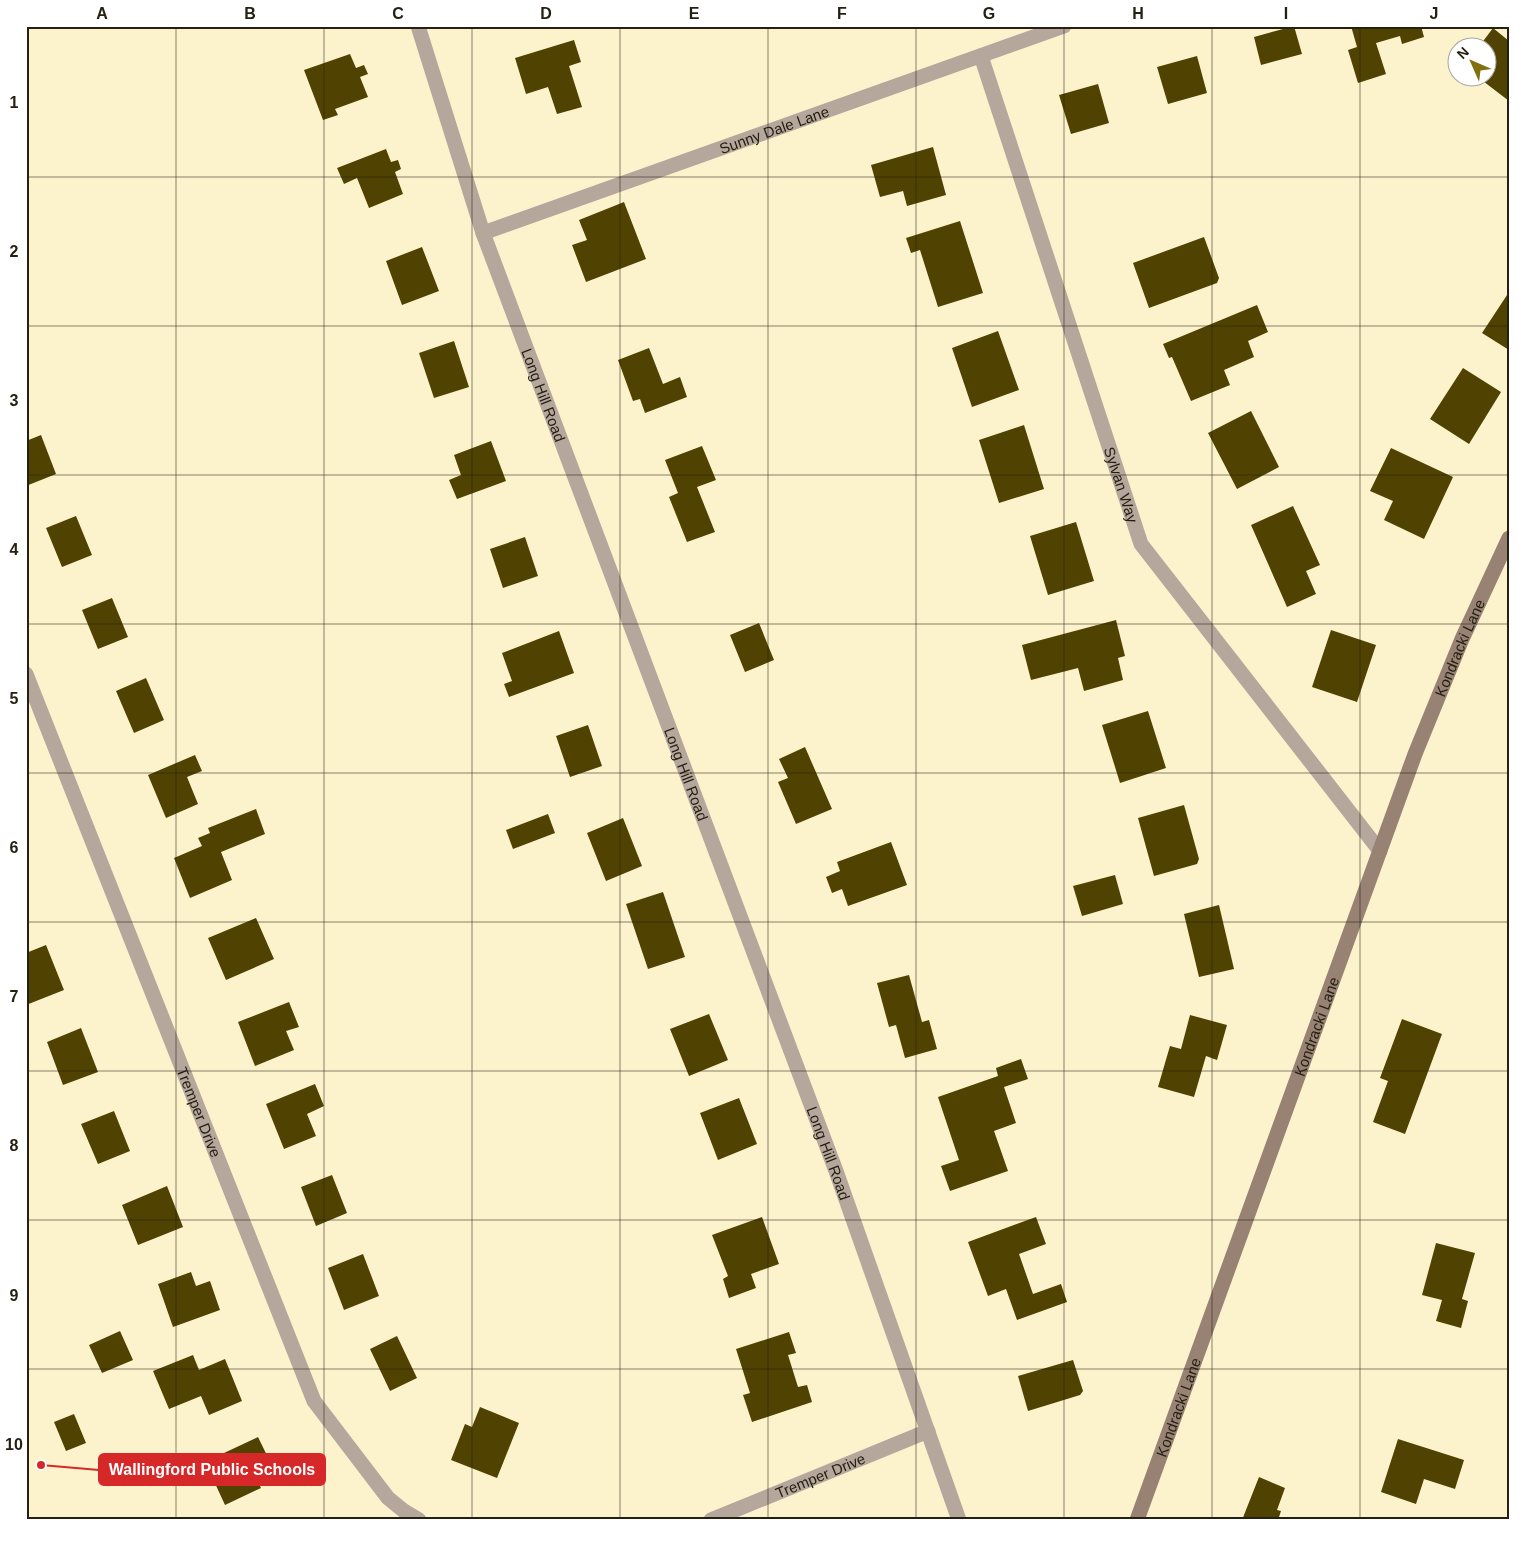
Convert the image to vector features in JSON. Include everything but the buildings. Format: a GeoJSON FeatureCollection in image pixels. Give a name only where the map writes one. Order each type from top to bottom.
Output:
{"type":"FeatureCollection","features":[{"type":"Feature","properties":{"kind":"main road","name":"Kondracki Lane"},"geometry":{"type":"LineString","coordinates":[[1137,1520],[1415,754],[1462,639],[1509,538]]}},
{"type":"Feature","properties":{"kind":"street","name":"Long Hill Road"},"geometry":{"type":"LineString","coordinates":[[418,26],[483,233],[836,1171],[959,1520]]}},
{"type":"Feature","properties":{"kind":"street","name":"Sunny Dale Lane"},"geometry":{"type":"LineString","coordinates":[[483,233],[1064,26]]}},
{"type":"Feature","properties":{"kind":"street","name":"Sylvan Way"},"geometry":{"type":"LineString","coordinates":[[981,56],[1141,544],[1380,851]]}},
{"type":"Feature","properties":{"kind":"street","name":"Tremper Drive"},"geometry":{"type":"LineString","coordinates":[[26,674],[314,1401],[388,1498],[419,1520]]}},
{"type":"Feature","properties":{"kind":"street","name":"Tremper Drive"},"geometry":{"type":"LineString","coordinates":[[711,1520],[928,1431]]}},
{"type":"Feature","properties":{"kind":"place","name":"Wallingford Public Schools"},"geometry":{"type":"Point","coordinates":[41,1465]}}]}
